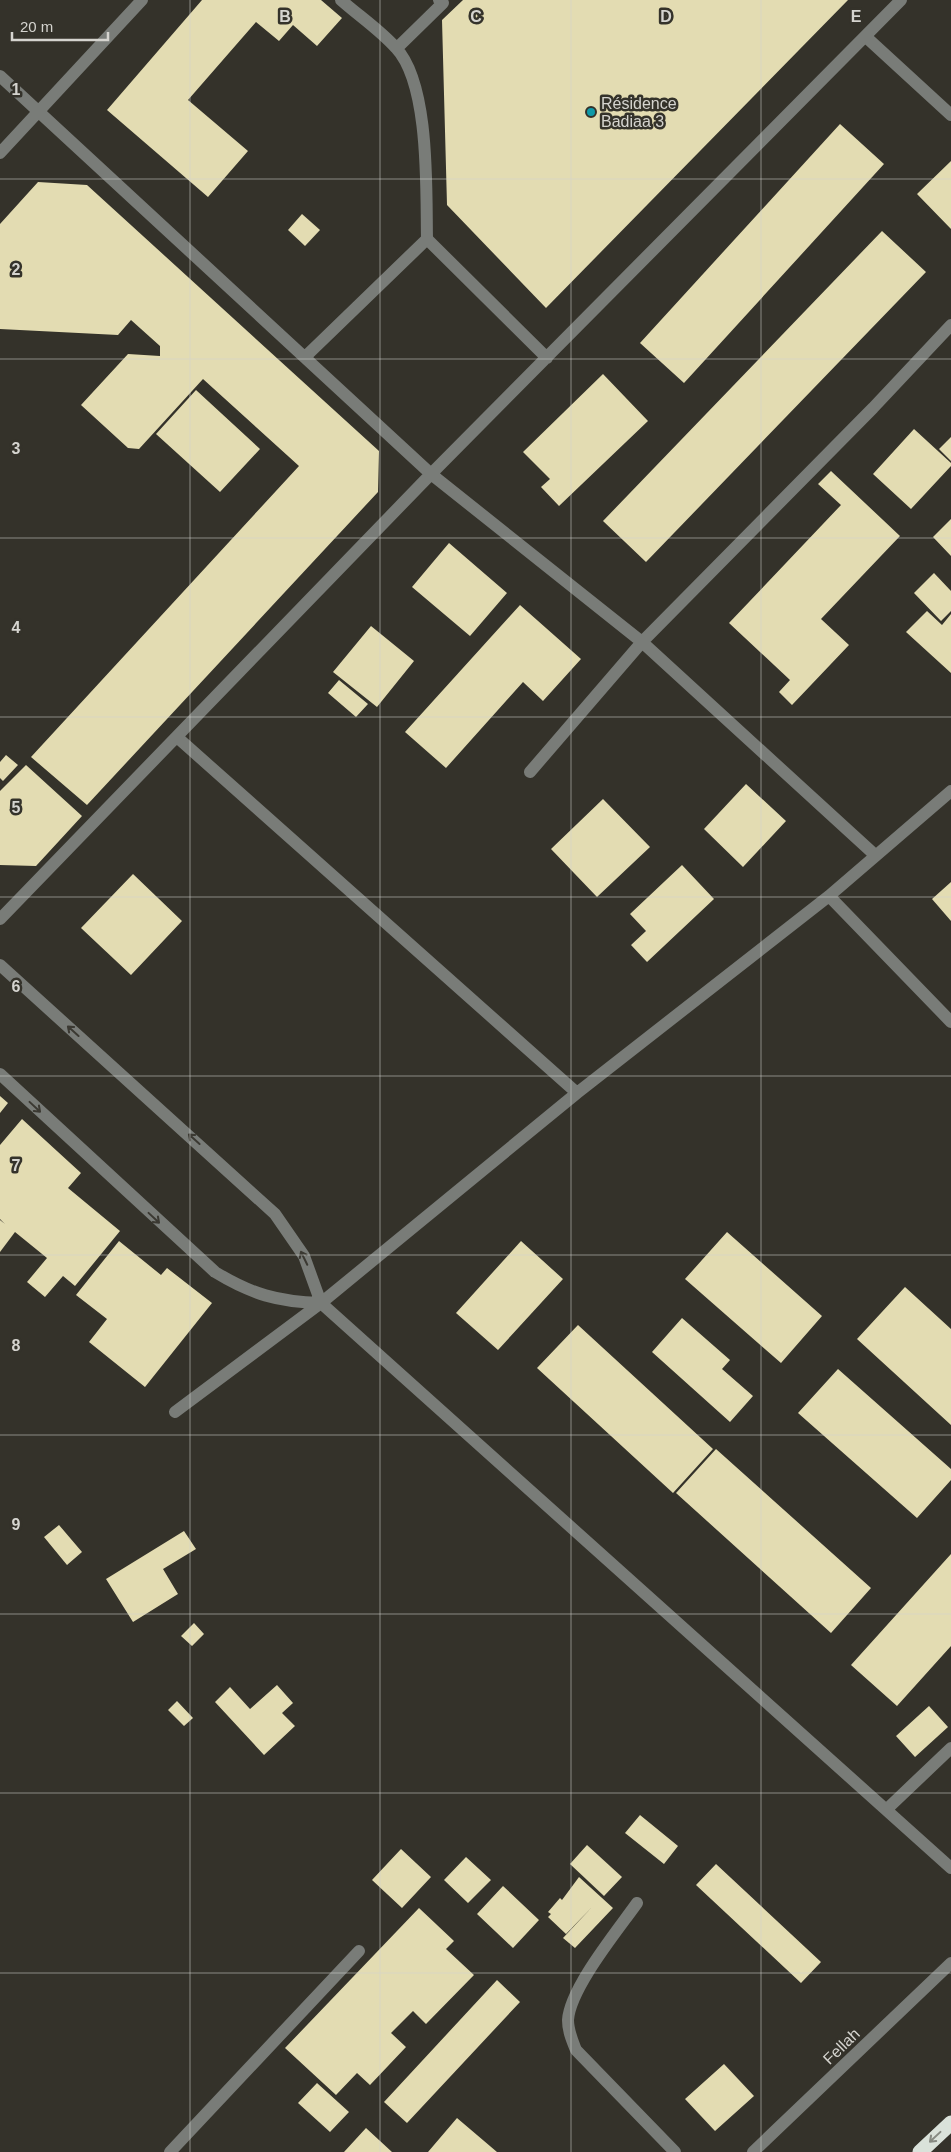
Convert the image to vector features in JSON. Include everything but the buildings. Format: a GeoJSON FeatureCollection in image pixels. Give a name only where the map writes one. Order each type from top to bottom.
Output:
{"type":"FeatureCollection","features":[{"type":"Feature","properties":{"kind":"highway"},"geometry":{"type":"LineString","coordinates":[[920,2152],[951,2123]]}},
{"type":"Feature","properties":{"kind":"street"},"geometry":{"type":"LineString","coordinates":[[0,153],[142,0]]}},
{"type":"Feature","properties":{"kind":"street"},"geometry":{"type":"LineString","coordinates":[[341,0],[397,48],[407,63],[417,92],[425,145],[427,239],[547,358]]}},
{"type":"Feature","properties":{"kind":"street"},"geometry":{"type":"LineString","coordinates":[[0,919],[178,738],[431,474],[901,0]]}},
{"type":"Feature","properties":{"kind":"street"},"geometry":{"type":"LineString","coordinates":[[397,48],[443,1]]}},
{"type":"Feature","properties":{"kind":"street"},"geometry":{"type":"LineString","coordinates":[[866,37],[951,115]]}},
{"type":"Feature","properties":{"kind":"street"},"geometry":{"type":"LineString","coordinates":[[0,76],[431,474],[642,642],[875,854]]}},
{"type":"Feature","properties":{"kind":"street"},"geometry":{"type":"LineString","coordinates":[[305,357],[427,239]]}},
{"type":"Feature","properties":{"kind":"street"},"geometry":{"type":"LineString","coordinates":[[530,772],[642,642],[873,408],[951,325]]}},
{"type":"Feature","properties":{"kind":"street"},"geometry":{"type":"LineString","coordinates":[[178,738],[577,1092]]}},
{"type":"Feature","properties":{"kind":"street"},"geometry":{"type":"LineString","coordinates":[[175,1412],[320,1303],[577,1092],[829,896],[875,854],[951,791]]}},
{"type":"Feature","properties":{"kind":"street"},"geometry":{"type":"LineString","coordinates":[[829,896],[951,1022]]}},
{"type":"Feature","properties":{"kind":"street"},"geometry":{"type":"LineString","coordinates":[[0,965],[275,1214],[304,1256],[320,1303],[951,1868]]}},
{"type":"Feature","properties":{"kind":"street"},"geometry":{"type":"LineString","coordinates":[[0,1074],[215,1272],[239,1287],[265,1297],[292,1303],[320,1303]]}},
{"type":"Feature","properties":{"kind":"street"},"geometry":{"type":"LineString","coordinates":[[887,1809],[951,1748]]}},
{"type":"Feature","properties":{"kind":"street"},"geometry":{"type":"LineString","coordinates":[[637,1902],[572,2000],[568,2020],[570,2035],[576,2050],[675,2152]]}},
{"type":"Feature","properties":{"kind":"street"},"geometry":{"type":"LineString","coordinates":[[170,2152],[359,1951]]}},
{"type":"Feature","properties":{"kind":"street","name":"Fellah"},"geometry":{"type":"LineString","coordinates":[[753,2152],[951,1963]]}},
{"type":"Feature","properties":{"kind":"place","name":"Résidence Badiaa 3"},"geometry":{"type":"Point","coordinates":[591,112]}}]}
